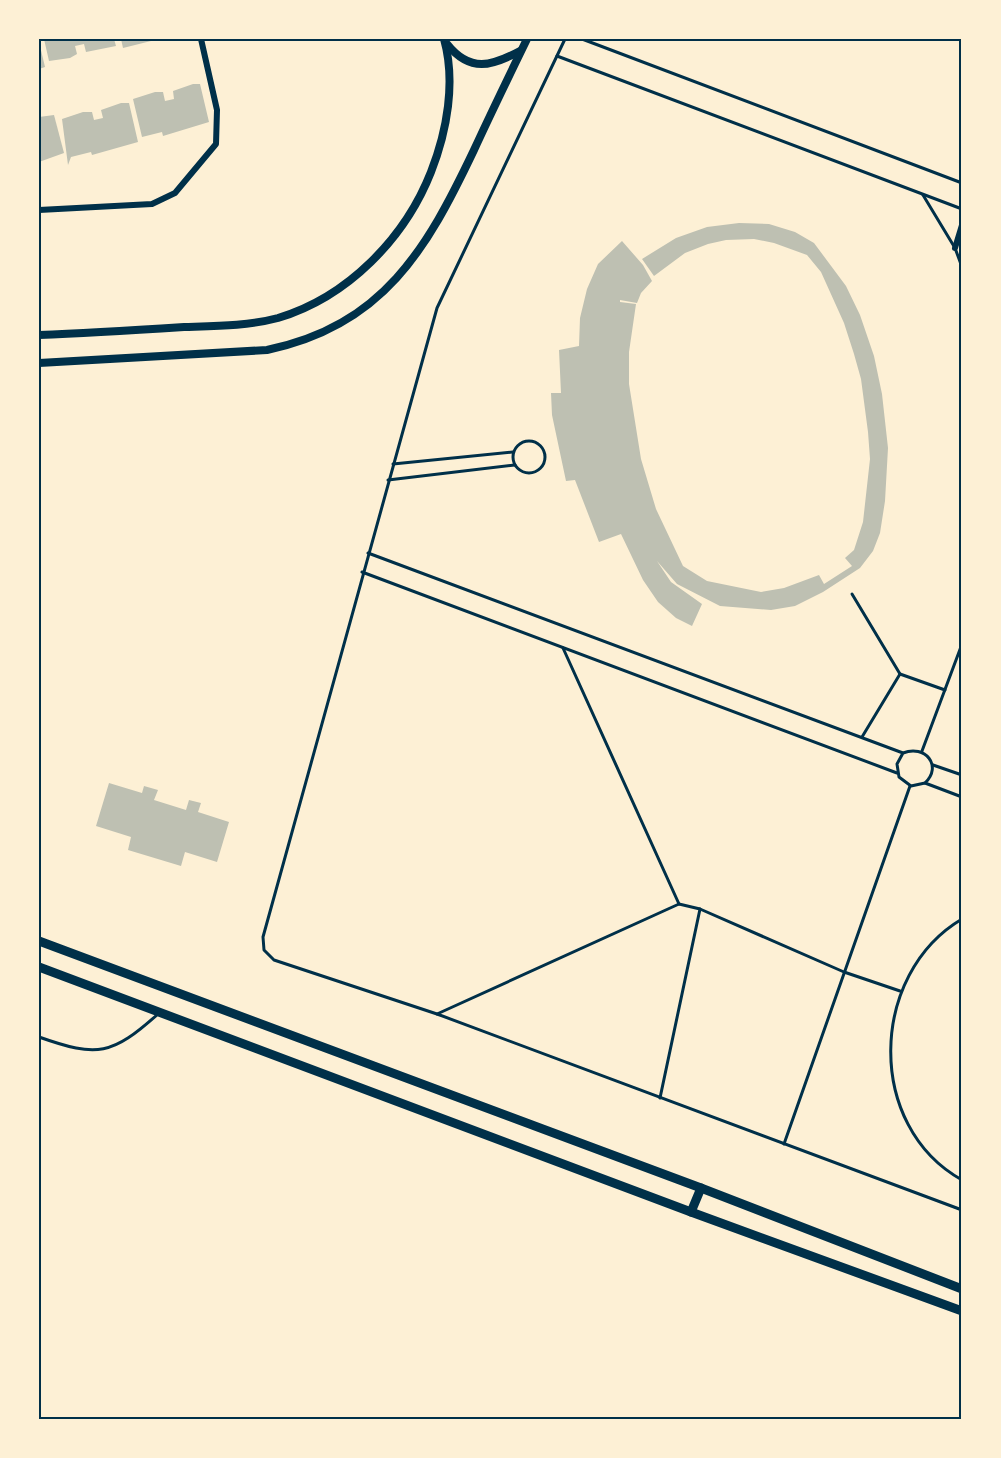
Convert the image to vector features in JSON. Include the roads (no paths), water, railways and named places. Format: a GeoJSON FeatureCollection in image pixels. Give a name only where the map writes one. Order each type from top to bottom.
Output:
{"type":"FeatureCollection","features":[{"type":"Feature","properties":{"kind":"main road"},"geometry":{"type":"LineString","coordinates":[[39,941],[700,1188],[962,1289]]}},
{"type":"Feature","properties":{"kind":"main road"},"geometry":{"type":"LineString","coordinates":[[39,967],[691,1212],[962,1311]]}},
{"type":"Feature","properties":{"kind":"main road"},"geometry":{"type":"LineString","coordinates":[[691,1212],[700,1188]]}},
{"type":"Feature","properties":{"kind":"street"},"geometry":{"type":"LineString","coordinates":[[39,210],[152,204],[175,193],[216,144],[217,110],[201,39]]}},
{"type":"Feature","properties":{"kind":"street"},"geometry":{"type":"LineString","coordinates":[[39,363],[267,350],[292,345],[351,315],[388,287],[425,244],[443,215],[527,39]]}},
{"type":"Feature","properties":{"kind":"street"},"geometry":{"type":"LineString","coordinates":[[444,40],[462,59],[482,65],[492,64],[521,50]]}},
{"type":"Feature","properties":{"kind":"street"},"geometry":{"type":"LineString","coordinates":[[39,335],[255,323],[303,308],[350,280],[400,230],[425,186],[444,131],[448,101],[450,76],[444,40]]}},
{"type":"Feature","properties":{"kind":"street"},"geometry":{"type":"LineString","coordinates":[[955,248],[962,225]]}},
{"type":"Feature","properties":{"kind":"lane"},"geometry":{"type":"LineString","coordinates":[[565,39],[437,308],[362,572],[263,938],[264,950],[274,960],[437,1014],[962,1210]]}},
{"type":"Feature","properties":{"kind":"lane"},"geometry":{"type":"LineString","coordinates":[[582,39],[962,183]]}},
{"type":"Feature","properties":{"kind":"lane"},"geometry":{"type":"LineString","coordinates":[[556,56],[962,209]]}},
{"type":"Feature","properties":{"kind":"lane"},"geometry":{"type":"LineString","coordinates":[[922,194],[955,248],[962,267]]}},
{"type":"Feature","properties":{"kind":"lane"},"geometry":{"type":"LineString","coordinates":[[527,440],[539,444],[546,455],[542,467],[537,471],[525,473],[515,465],[513,452],[516,447],[527,440]]}},
{"type":"Feature","properties":{"kind":"lane"},"geometry":{"type":"LineString","coordinates":[[393,464],[513,452]]}},
{"type":"Feature","properties":{"kind":"lane"},"geometry":{"type":"LineString","coordinates":[[388,480],[515,465]]}},
{"type":"Feature","properties":{"kind":"lane"},"geometry":{"type":"LineString","coordinates":[[368,552],[861,738],[903,753],[912,750],[922,751],[930,758],[933,765],[933,772],[925,783]]}},
{"type":"Feature","properties":{"kind":"lane"},"geometry":{"type":"LineString","coordinates":[[362,572],[897,773],[910,785]]}},
{"type":"Feature","properties":{"kind":"lane"},"geometry":{"type":"LineString","coordinates":[[852,594],[900,674],[945,690]]}},
{"type":"Feature","properties":{"kind":"lane"},"geometry":{"type":"LineString","coordinates":[[922,751],[962,644]]}},
{"type":"Feature","properties":{"kind":"lane"},"geometry":{"type":"LineString","coordinates":[[563,648],[679,904]]}},
{"type":"Feature","properties":{"kind":"lane"},"geometry":{"type":"LineString","coordinates":[[861,738],[900,674]]}},
{"type":"Feature","properties":{"kind":"lane"},"geometry":{"type":"LineString","coordinates":[[897,773],[897,764],[903,753]]}},
{"type":"Feature","properties":{"kind":"lane"},"geometry":{"type":"LineString","coordinates":[[933,765],[962,776]]}},
{"type":"Feature","properties":{"kind":"lane"},"geometry":{"type":"LineString","coordinates":[[910,785],[925,783],[962,797]]}},
{"type":"Feature","properties":{"kind":"lane"},"geometry":{"type":"LineString","coordinates":[[784,1144],[910,785]]}},
{"type":"Feature","properties":{"kind":"lane"},"geometry":{"type":"LineString","coordinates":[[437,1014],[679,904],[700,909],[844,972],[900,991]]}},
{"type":"Feature","properties":{"kind":"lane"},"geometry":{"type":"LineString","coordinates":[[660,1098],[700,909]]}},
{"type":"Feature","properties":{"kind":"lane"},"geometry":{"type":"LineString","coordinates":[[962,919],[949,927],[920,956],[900,991],[890,1031],[891,1072],[902,1111],[923,1146],[952,1175],[962,1180]]}},
{"type":"Feature","properties":{"kind":"lane"},"geometry":{"type":"LineString","coordinates":[[39,1037],[69,1048],[92,1051],[112,1048],[133,1036],[161,1012]]}}]}
